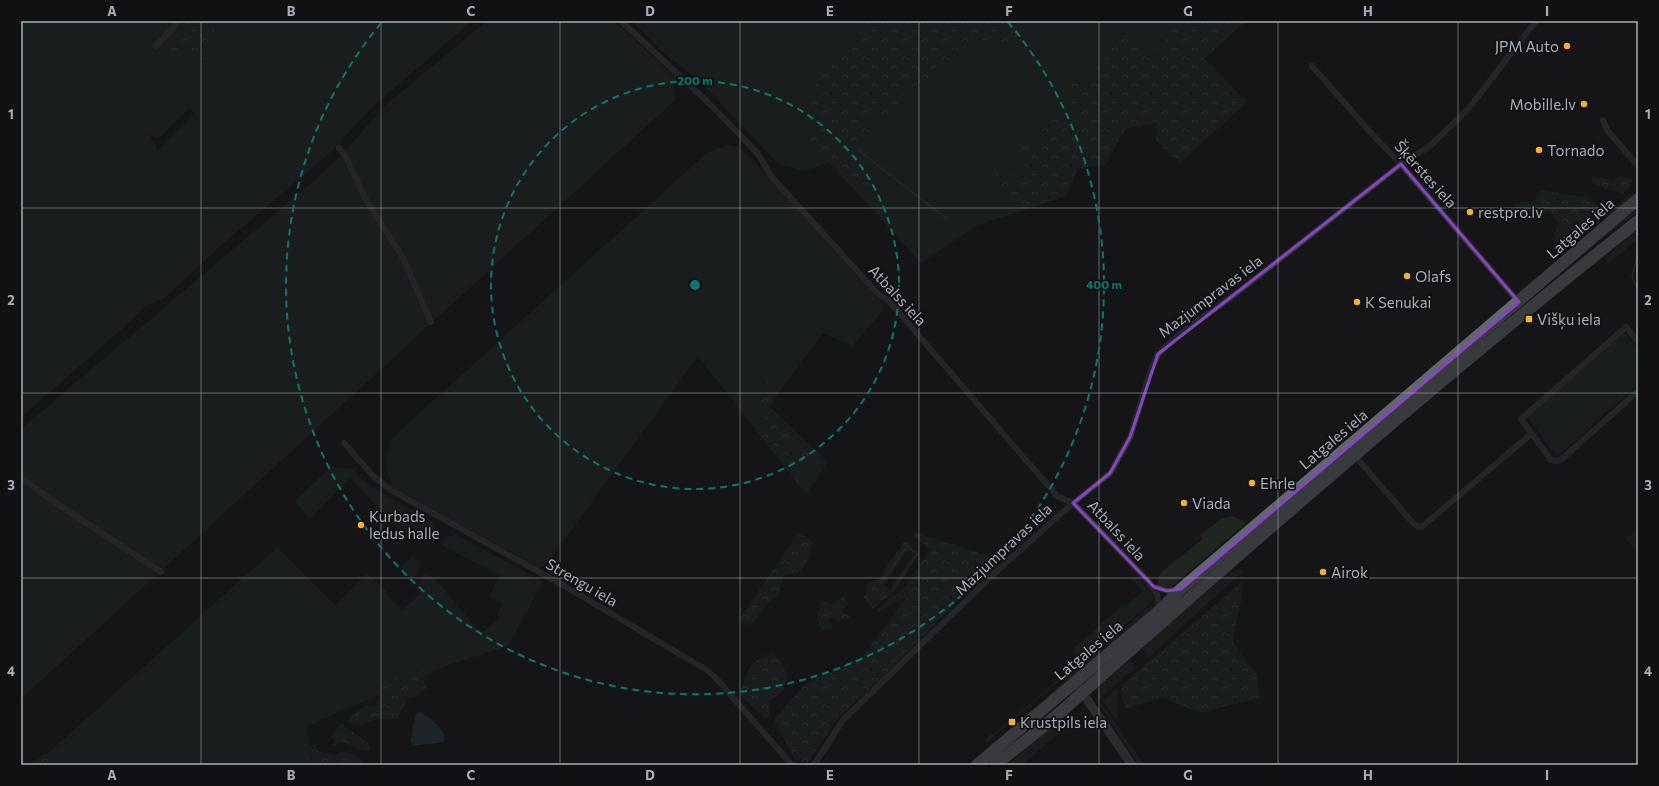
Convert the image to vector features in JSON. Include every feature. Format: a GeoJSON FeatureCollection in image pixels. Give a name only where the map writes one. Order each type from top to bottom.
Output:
{"type":"FeatureCollection","features":[{"type":"Feature","properties":{"kind":"highway","name":"Latgales iela"},"geometry":{"type":"LineString","coordinates":[[995,765],[1064,710],[1079,687],[1181,589],[1638,199]]}},
{"type":"Feature","properties":{"kind":"highway","name":"Latgales iela"},"geometry":{"type":"LineString","coordinates":[[977,765],[1058,695],[1079,687],[1355,456],[1525,311],[1638,221]]}},
{"type":"Feature","properties":{"kind":"street"},"geometry":{"type":"LineString","coordinates":[[156,46],[179,21]]}},
{"type":"Feature","properties":{"kind":"street","name":"Atbalss iela"},"geometry":{"type":"LineString","coordinates":[[621,21],[712,106],[758,154],[771,176],[879,295],[893,306],[1057,496],[1073,503],[1154,587]]}},
{"type":"Feature","properties":{"kind":"street","name":"Mazjumpravas iela"},"geometry":{"type":"LineString","coordinates":[[814,765],[843,720],[1000,568],[1073,503],[1110,474],[1130,437],[1150,372],[1158,354],[1177,336],[1235,294],[1402,164],[1430,146],[1470,108],[1536,21]]}},
{"type":"Feature","properties":{"kind":"street","name":"Šķērstes iela"},"geometry":{"type":"LineString","coordinates":[[1312,66],[1376,139],[1402,164],[1518,302]]}},
{"type":"Feature","properties":{"kind":"street"},"geometry":{"type":"LineString","coordinates":[[1603,120],[1605,127],[1638,166]]}},
{"type":"Feature","properties":{"kind":"street"},"geometry":{"type":"LineString","coordinates":[[339,148],[346,158],[369,204],[403,258],[431,322]]}},
{"type":"Feature","properties":{"kind":"street"},"geometry":{"type":"LineString","coordinates":[[1638,342],[1626,327],[1521,419],[1551,460],[1556,461],[1562,459],[1638,391]]}},
{"type":"Feature","properties":{"kind":"street"},"geometry":{"type":"LineString","coordinates":[[1355,456],[1414,524],[1419,527],[1427,522],[1531,434]]}},
{"type":"Feature","properties":{"kind":"street","name":"Strengu iela"},"geometry":{"type":"LineString","coordinates":[[344,442],[374,477],[390,490],[561,584],[705,669],[714,676],[764,731],[792,765]]}},
{"type":"Feature","properties":{"kind":"street"},"geometry":{"type":"LineString","coordinates":[[21,478],[53,501],[161,572]]}},
{"type":"Feature","properties":{"kind":"street"},"geometry":{"type":"LineString","coordinates":[[1154,587],[1167,591],[1181,589]]}},
{"type":"Feature","properties":{"kind":"street"},"geometry":{"type":"LineString","coordinates":[[1154,587],[1157,594],[1159,611]]}},
{"type":"Feature","properties":{"kind":"street"},"geometry":{"type":"LineString","coordinates":[[1079,687],[1132,765]]}},
{"type":"Feature","properties":{"kind":"highlighted area"},"geometry":{"type":"Polygon","coordinates":[[[1401,164],[1519,302],[1181,589],[1167,591],[1154,587],[1073,503],[1110,473],[1130,437],[1158,354],[1401,164]]]}},
{"type":"Feature","properties":{"kind":"green space"},"geometry":{"type":"Polygon","coordinates":[[[21,21],[472,21],[371,108],[332,151],[226,241],[163,299],[146,306],[122,329],[21,417],[21,21]],[[190,108],[158,139],[149,134],[158,150],[195,114],[190,108]]]}},
{"type":"Feature","properties":{"kind":"green space"},"geometry":{"type":"Polygon","coordinates":[[[182,21],[210,21],[215,32],[202,62],[189,60],[188,51],[171,53],[166,45],[185,33],[182,26],[182,21]]]}},
{"type":"Feature","properties":{"kind":"green space"},"geometry":{"type":"Polygon","coordinates":[[[487,21],[614,21],[677,79],[674,86],[676,99],[21,699],[21,429],[310,184],[338,158],[388,103],[487,21]]]}},
{"type":"Feature","properties":{"kind":"green space"},"geometry":{"type":"Polygon","coordinates":[[[632,21],[854,21],[859,37],[849,55],[832,58],[810,109],[818,128],[806,141],[838,168],[847,172],[867,188],[858,146],[872,120],[894,116],[904,94],[930,79],[936,66],[956,56],[976,39],[1003,43],[1020,36],[1023,28],[1029,21],[1177,21],[1157,56],[1121,34],[1085,83],[1071,84],[1069,118],[1046,121],[1035,146],[1024,165],[1024,177],[995,174],[1018,212],[978,225],[921,263],[829,162],[805,171],[778,164],[703,84],[665,54],[632,21]]]}},
{"type":"Feature","properties":{"kind":"green space"},"geometry":{"type":"Polygon","coordinates":[[[854,21],[1029,21],[1023,28],[1020,36],[1002,43],[976,39],[956,56],[936,66],[930,79],[904,94],[894,116],[872,120],[875,135],[858,146],[868,154],[861,164],[874,177],[867,188],[847,172],[838,168],[805,141],[818,128],[810,109],[817,79],[832,58],[849,55],[859,37],[854,21]]]}},
{"type":"Feature","properties":{"kind":"green space"},"geometry":{"type":"Polygon","coordinates":[[[1177,21],[1246,21],[1204,58],[1247,102],[1181,162],[1166,152],[1156,139],[1157,123],[1126,128],[1105,165],[1078,169],[1066,196],[1018,212],[995,174],[1008,168],[1015,176],[1024,177],[1024,165],[1014,148],[1035,146],[1046,121],[1069,118],[1071,84],[1085,83],[1122,33],[1156,56],[1177,21]]]}},
{"type":"Feature","properties":{"kind":"green space"},"geometry":{"type":"Polygon","coordinates":[[[728,145],[737,147],[745,153],[767,175],[883,305],[884,310],[852,346],[823,333],[769,406],[828,462],[806,494],[698,356],[545,566],[538,567],[394,488],[387,469],[387,458],[392,438],[707,153],[728,145]]]}},
{"type":"Feature","properties":{"kind":"green space"},"geometry":{"type":"Polygon","coordinates":[[[1593,176],[1613,180],[1619,176],[1632,179],[1631,186],[1623,194],[1591,183],[1593,176]]]}},
{"type":"Feature","properties":{"kind":"green space"},"geometry":{"type":"Polygon","coordinates":[[[1540,190],[1590,198],[1601,209],[1585,221],[1563,250],[1551,240],[1559,223],[1550,212],[1525,221],[1514,204],[1534,202],[1540,190]]]}},
{"type":"Feature","properties":{"kind":"green space"},"geometry":{"type":"Polygon","coordinates":[[[1631,193],[1634,195],[1607,218],[1605,216],[1631,193]]]}},
{"type":"Feature","properties":{"kind":"green space"},"geometry":{"type":"Polygon","coordinates":[[[1638,204],[1638,213],[1600,239],[1589,250],[1588,249],[1638,204]]]}},
{"type":"Feature","properties":{"kind":"green space"},"geometry":{"type":"Polygon","coordinates":[[[1638,229],[1638,239],[1607,265],[1605,258],[1638,229]]]}},
{"type":"Feature","properties":{"kind":"green space"},"geometry":{"type":"Polygon","coordinates":[[[1624,332],[1638,349],[1638,385],[1559,454],[1554,453],[1527,416],[1624,332]]]}},
{"type":"Feature","properties":{"kind":"green space"},"geometry":{"type":"Polygon","coordinates":[[[769,382],[774,400],[769,406],[793,429],[795,433],[786,442],[784,449],[787,452],[798,448],[809,447],[817,454],[815,460],[803,459],[796,462],[803,479],[798,484],[757,431],[762,428],[771,429],[771,425],[763,415],[756,398],[763,383],[769,382]]]}},
{"type":"Feature","properties":{"kind":"green space"},"geometry":{"type":"Polygon","coordinates":[[[331,467],[353,469],[366,483],[434,523],[433,525],[436,528],[433,538],[420,538],[416,531],[403,539],[399,534],[401,532],[350,478],[310,519],[295,501],[331,467]]]}},
{"type":"Feature","properties":{"kind":"green space"},"geometry":{"type":"Polygon","coordinates":[[[1232,516],[1246,523],[1171,587],[1165,588],[1157,584],[1160,574],[1164,570],[1203,539],[1200,535],[1219,521],[1232,516]]]}},
{"type":"Feature","properties":{"kind":"green space"},"geometry":{"type":"Polygon","coordinates":[[[1638,529],[1638,552],[1626,539],[1638,529]]]}},
{"type":"Feature","properties":{"kind":"green space"},"geometry":{"type":"Polygon","coordinates":[[[799,532],[813,543],[809,558],[800,572],[784,575],[779,594],[769,602],[751,625],[739,620],[799,532]]]}},
{"type":"Feature","properties":{"kind":"green space"},"geometry":{"type":"Polygon","coordinates":[[[915,532],[998,559],[892,668],[839,717],[808,762],[795,760],[774,720],[805,684],[863,656],[908,595],[877,613],[878,609],[908,584],[930,549],[914,537],[915,532]]]}},
{"type":"Feature","properties":{"kind":"green space"},"geometry":{"type":"Polygon","coordinates":[[[455,534],[543,582],[508,646],[451,664],[307,726],[312,765],[35,765],[277,547],[335,605],[367,573],[386,591],[389,597],[402,610],[419,595],[416,588],[425,573],[434,578],[481,633],[486,630],[483,626],[484,625],[488,628],[500,618],[497,615],[503,604],[489,596],[500,576],[442,545],[446,536],[453,536],[455,534]]]}},
{"type":"Feature","properties":{"kind":"green space"},"geometry":{"type":"Polygon","coordinates":[[[905,541],[913,546],[912,551],[906,551],[884,585],[890,589],[916,551],[919,553],[895,591],[873,609],[863,597],[866,594],[867,585],[875,580],[879,580],[905,541]]]}},
{"type":"Feature","properties":{"kind":"green space"},"geometry":{"type":"Polygon","coordinates":[[[414,557],[420,567],[415,576],[411,579],[403,573],[401,566],[414,557]]]}},
{"type":"Feature","properties":{"kind":"green space"},"geometry":{"type":"Polygon","coordinates":[[[1240,569],[1244,571],[1148,657],[1143,649],[1162,629],[1234,570],[1240,569]]]}},
{"type":"Feature","properties":{"kind":"green space"},"geometry":{"type":"Polygon","coordinates":[[[1134,576],[1153,595],[1153,601],[986,743],[985,740],[990,734],[995,733],[1078,663],[1078,659],[1072,650],[1123,604],[1126,606],[1143,591],[1131,579],[1134,576]]]}},
{"type":"Feature","properties":{"kind":"green space"},"geometry":{"type":"Polygon","coordinates":[[[1243,581],[1242,597],[1233,643],[1257,675],[1260,698],[1199,713],[1163,698],[1127,708],[1121,697],[1121,686],[1243,581]]]}},
{"type":"Feature","properties":{"kind":"green space"},"geometry":{"type":"Polygon","coordinates":[[[844,596],[849,604],[841,612],[851,616],[849,619],[837,620],[833,618],[828,620],[832,625],[832,629],[822,630],[818,616],[822,601],[826,601],[831,605],[844,596]]]}},
{"type":"Feature","properties":{"kind":"green space"},"geometry":{"type":"Polygon","coordinates":[[[1153,603],[1152,609],[1056,691],[1056,688],[1153,603]]]}},
{"type":"Feature","properties":{"kind":"green space"},"geometry":{"type":"Polygon","coordinates":[[[774,652],[785,669],[787,677],[785,686],[780,693],[769,700],[770,714],[765,719],[741,696],[747,673],[753,664],[774,652]]]}},
{"type":"Feature","properties":{"kind":"green space"},"geometry":{"type":"Polygon","coordinates":[[[425,657],[424,682],[428,688],[419,695],[409,698],[397,719],[378,719],[354,726],[348,720],[364,707],[376,706],[382,688],[396,677],[413,672],[425,657]]]}},
{"type":"Feature","properties":{"kind":"green space"},"geometry":{"type":"Polygon","coordinates":[[[1129,660],[1135,667],[1097,701],[1097,694],[1101,685],[1129,660]]]}},
{"type":"Feature","properties":{"kind":"green space"},"geometry":{"type":"Polygon","coordinates":[[[1117,688],[1118,689],[1117,721],[1103,702],[1117,688]]]}},
{"type":"Feature","properties":{"kind":"green space"},"geometry":{"type":"Polygon","coordinates":[[[1101,703],[1144,765],[1139,765],[1099,704],[1101,703]]]}},
{"type":"Feature","properties":{"kind":"green space"},"geometry":{"type":"Polygon","coordinates":[[[1066,715],[1071,721],[1070,723],[1022,765],[1007,765],[1066,715]]]}},
{"type":"Feature","properties":{"kind":"green space"},"geometry":{"type":"Polygon","coordinates":[[[340,723],[365,740],[370,746],[370,750],[367,752],[342,742],[345,736],[343,731],[337,729],[340,723]]]}},
{"type":"Feature","properties":{"kind":"green space"},"geometry":{"type":"Polygon","coordinates":[[[337,729],[343,731],[346,736],[342,742],[334,746],[330,745],[334,742],[335,738],[330,738],[337,729]]]}},
{"type":"Feature","properties":{"kind":"green space"},"geometry":{"type":"Polygon","coordinates":[[[315,744],[318,751],[335,755],[343,751],[360,757],[362,765],[312,765],[312,756],[307,752],[310,746],[315,744]]]}},
{"type":"Feature","properties":{"kind":"green space"},"geometry":{"type":"Polygon","coordinates":[[[44,755],[52,761],[51,765],[30,765],[32,761],[37,760],[44,755]]]}},
{"type":"Feature","properties":{"kind":"shaded area"},"geometry":{"type":"Polygon","coordinates":[[[420,712],[432,720],[439,728],[444,736],[445,740],[443,742],[413,746],[411,741],[415,717],[417,713],[420,712]]]}},
{"type":"Feature","properties":{"kind":"waterway"},"geometry":{"type":"LineString","coordinates":[[858,150],[948,220]]}},
{"type":"Feature","properties":{"kind":"waterway"},"geometry":{"type":"LineString","coordinates":[[881,583],[907,546],[917,554],[893,589]]}},
{"type":"Feature","properties":{"kind":"tram line"},"geometry":{"type":"LineString","coordinates":[[1638,254],[1632,276],[1638,291]]}},
{"type":"Feature","properties":{"kind":"place","name":"JPM Auto"},"geometry":{"type":"Point","coordinates":[1567,46]}},
{"type":"Feature","properties":{"kind":"place","name":"Mobille.lv"},"geometry":{"type":"Point","coordinates":[1584,104]}},
{"type":"Feature","properties":{"kind":"place","name":"Tornado"},"geometry":{"type":"Point","coordinates":[1539,150]}},
{"type":"Feature","properties":{"kind":"place","name":"restpro.lv"},"geometry":{"type":"Point","coordinates":[1470,212]}},
{"type":"Feature","properties":{"kind":"place","name":"Olafs"},"geometry":{"type":"Point","coordinates":[1407,276]}},
{"type":"Feature","properties":{"kind":"place","name":"K Senukai"},"geometry":{"type":"Point","coordinates":[1357,302]}},
{"type":"Feature","properties":{"kind":"place","name":"Višķu iela"},"geometry":{"type":"Point","coordinates":[1529,319]}},
{"type":"Feature","properties":{"kind":"place","name":"Ehrle"},"geometry":{"type":"Point","coordinates":[1252,483]}},
{"type":"Feature","properties":{"kind":"place","name":"Viada"},"geometry":{"type":"Point","coordinates":[1184,503]}},
{"type":"Feature","properties":{"kind":"place","name":"Kurbads ledus halle"},"geometry":{"type":"Point","coordinates":[361,525]}},
{"type":"Feature","properties":{"kind":"place","name":"Airok"},"geometry":{"type":"Point","coordinates":[1323,572]}},
{"type":"Feature","properties":{"kind":"place","name":"Krustpils iela"},"geometry":{"type":"Point","coordinates":[1012,722]}}]}
